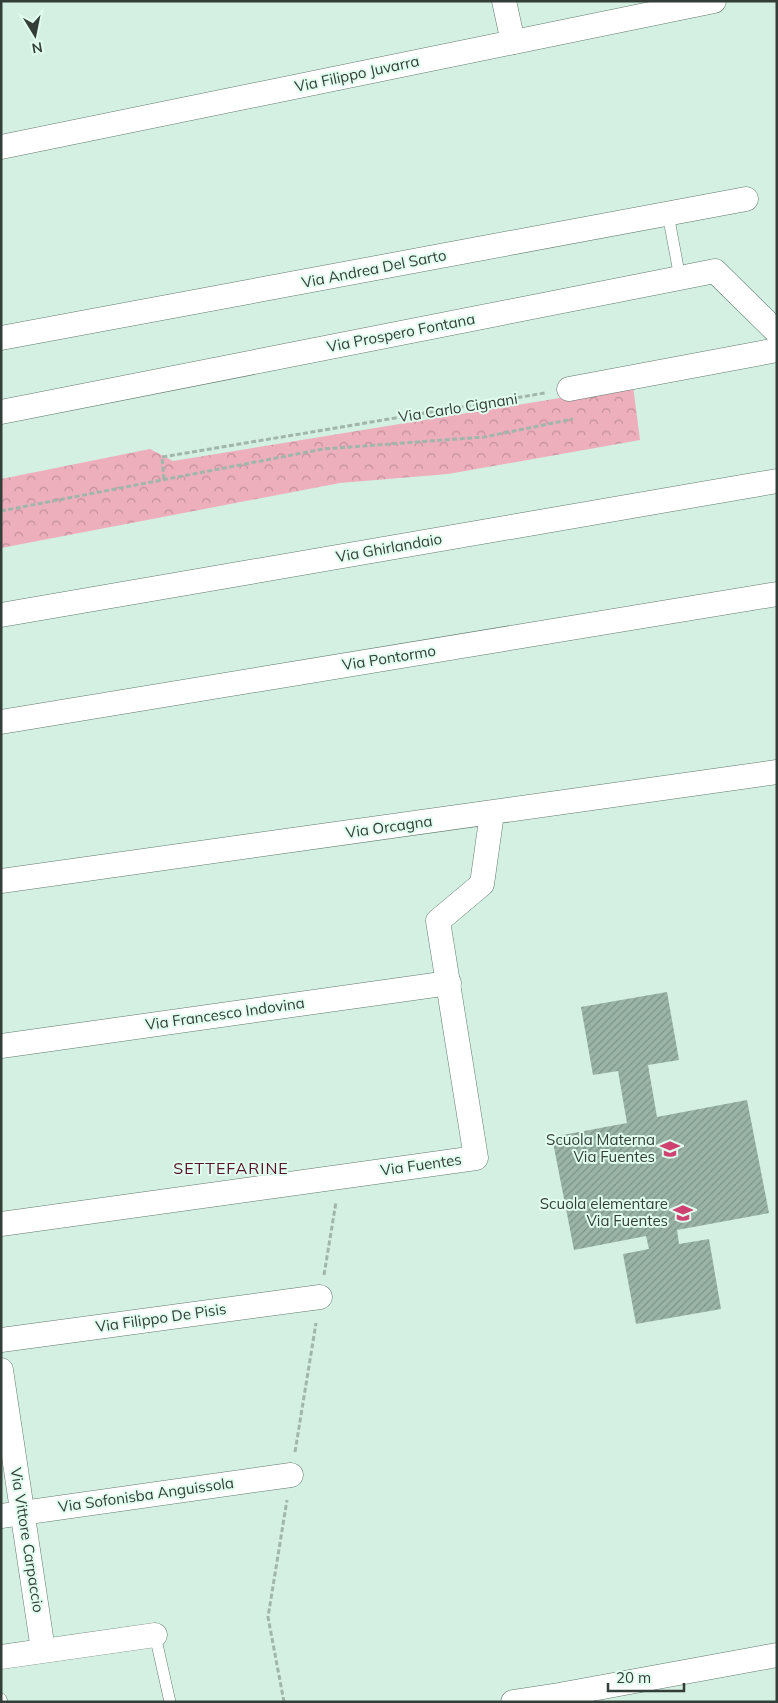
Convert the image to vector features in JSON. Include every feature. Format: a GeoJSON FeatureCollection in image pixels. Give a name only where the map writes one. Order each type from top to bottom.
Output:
{"type":"FeatureCollection","features":[{"type":"Feature","properties":{"kind":"street"},"geometry":{"type":"LineString","coordinates":[[504,1],[513,42]]}},
{"type":"Feature","properties":{"kind":"street","name":"Via Filippo Juvarra"},"geometry":{"type":"LineString","coordinates":[[1,147],[714,1]]}},
{"type":"Feature","properties":{"kind":"street","name":"Via Andrea Del Sarto"},"geometry":{"type":"LineString","coordinates":[[1,338],[746,199]]}},
{"type":"Feature","properties":{"kind":"street","name":"Via Prospero Fontana"},"geometry":{"type":"LineString","coordinates":[[1,412],[714,271],[777,332]]}},
{"type":"Feature","properties":{"kind":"street"},"geometry":{"type":"LineString","coordinates":[[569,389],[777,350]]}},
{"type":"Feature","properties":{"kind":"street","name":"Via Ghirlandaio"},"geometry":{"type":"LineString","coordinates":[[1,615],[777,481]]}},
{"type":"Feature","properties":{"kind":"street","name":"Via Pontormo"},"geometry":{"type":"LineString","coordinates":[[1,722],[777,594]]}},
{"type":"Feature","properties":{"kind":"street","name":"Via Orcagna"},"geometry":{"type":"LineString","coordinates":[[1,881],[777,772]]}},
{"type":"Feature","properties":{"kind":"street","name":"Via Fuentes"},"geometry":{"type":"LineString","coordinates":[[1,1224],[476,1158],[438,921],[482,884],[492,812]]}},
{"type":"Feature","properties":{"kind":"street","name":"Via Francesco Indovina"},"geometry":{"type":"LineString","coordinates":[[1,1046],[448,983]]}},
{"type":"Feature","properties":{"kind":"street","name":"Via Filippo De Pisis"},"geometry":{"type":"LineString","coordinates":[[1,1340],[320,1297]]}},
{"type":"Feature","properties":{"kind":"street","name":"Via Vittore Carpaccio"},"geometry":{"type":"LineString","coordinates":[[1,1370],[12,1514],[44,1650]]}},
{"type":"Feature","properties":{"kind":"street","name":"Via Sofonisba Anguissola"},"geometry":{"type":"LineString","coordinates":[[12,1514],[291,1475]]}},
{"type":"Feature","properties":{"kind":"street"},"geometry":{"type":"LineString","coordinates":[[1,1657],[155,1635]]}},
{"type":"Feature","properties":{"kind":"street"},"geometry":{"type":"LineString","coordinates":[[513,1702],[560,1698],[777,1655]]}},
{"type":"Feature","properties":{"kind":"lane"},"geometry":{"type":"LineString","coordinates":[[668,214],[680,278]]}},
{"type":"Feature","properties":{"kind":"lane"},"geometry":{"type":"LineString","coordinates":[[155,1635],[170,1702]]}},
{"type":"Feature","properties":{"kind":"path","name":"Via Carlo Cignani"},"geometry":{"type":"LineString","coordinates":[[164,480],[162,457],[569,389]]}},
{"type":"Feature","properties":{"kind":"path"},"geometry":{"type":"LineString","coordinates":[[1,511],[323,449],[484,437],[573,419]]}},
{"type":"Feature","properties":{"kind":"path"},"geometry":{"type":"LineString","coordinates":[[284,1702],[268,1617],[340,1177]]}},
{"type":"Feature","properties":{"kind":"green space"},"geometry":{"type":"Polygon","coordinates":[[[633,386],[640,440],[448,474],[340,483],[1,548],[1,479],[150,449],[173,461],[633,386]]]}},
{"type":"Feature","properties":{"kind":"building"},"geometry":{"type":"Polygon","coordinates":[[[667,992],[679,1060],[648,1065],[657,1117],[747,1100],[769,1213],[677,1230],[679,1244],[709,1239],[721,1309],[636,1324],[623,1254],[649,1249],[646,1236],[574,1250],[552,1137],[627,1123],[618,1071],[593,1075],[581,1007],[667,992]]]}},
{"type":"Feature","properties":{"kind":"place","name":"Scuola Materna Via Fuentes"},"geometry":{"type":"Point","coordinates":[670,1149]}},
{"type":"Feature","properties":{"kind":"place","name":"Scuola elementare Via Fuentes"},"geometry":{"type":"Point","coordinates":[683,1213]}},
{"type":"Feature","properties":{"kind":"district","name":"SETTEFARINE"},"geometry":{"type":"Point","coordinates":[231,1168]}}]}
